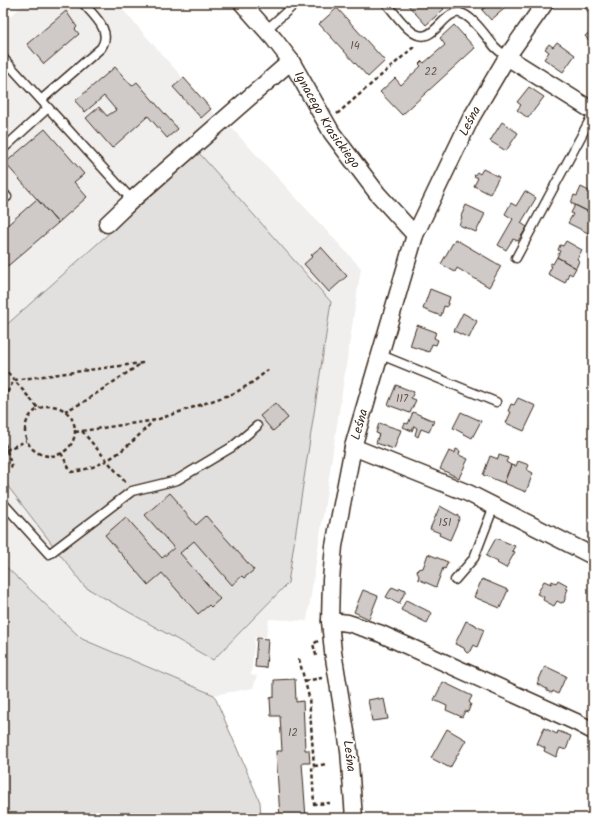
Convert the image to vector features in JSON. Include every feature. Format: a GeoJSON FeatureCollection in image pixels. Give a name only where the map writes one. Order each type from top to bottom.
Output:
{"type":"FeatureCollection","features":[{"type":"Feature","properties":{"kind":"street","name":"Ignacego Krasickiego"},"geometry":{"type":"LineString","coordinates":[[242,3],[266,30],[290,61],[332,133],[377,193],[415,236]]}},
{"type":"Feature","properties":{"kind":"street","name":"Leśna"},"geometry":{"type":"LineString","coordinates":[[354,818],[350,756],[333,652],[330,621],[334,546],[353,447],[415,236],[471,118],[507,57],[545,3]]}},
{"type":"Feature","properties":{"kind":"street"},"geometry":{"type":"LineString","coordinates":[[507,57],[593,113]]}},
{"type":"Feature","properties":{"kind":"street"},"geometry":{"type":"LineString","coordinates":[[107,224],[132,200],[290,61]]}},
{"type":"Feature","properties":{"kind":"street"},"geometry":{"type":"LineString","coordinates":[[353,447],[468,494],[593,556]]}},
{"type":"Feature","properties":{"kind":"street"},"geometry":{"type":"LineString","coordinates":[[330,621],[348,623],[379,634],[593,731]]}},
{"type":"Feature","properties":{"kind":"lane"},"geometry":{"type":"LineString","coordinates":[[41,100],[104,44],[106,38],[105,31],[83,3]]}},
{"type":"Feature","properties":{"kind":"lane"},"geometry":{"type":"LineString","coordinates":[[266,30],[296,3]]}},
{"type":"Feature","properties":{"kind":"lane"},"geometry":{"type":"LineString","coordinates":[[386,3],[411,30],[418,35],[428,34],[451,15],[460,13],[470,19],[496,48],[507,57]]}},
{"type":"Feature","properties":{"kind":"lane"},"geometry":{"type":"LineString","coordinates":[[3,58],[132,200]]}},
{"type":"Feature","properties":{"kind":"lane"},"geometry":{"type":"LineString","coordinates":[[3,149],[48,108]]}},
{"type":"Feature","properties":{"kind":"lane"},"geometry":{"type":"LineString","coordinates":[[516,258],[593,113]]}},
{"type":"Feature","properties":{"kind":"lane"},"geometry":{"type":"LineString","coordinates":[[381,355],[496,402]]}},
{"type":"Feature","properties":{"kind":"lane"},"geometry":{"type":"LineString","coordinates":[[3,503],[49,554],[132,491],[177,480],[232,447],[257,426]]}},
{"type":"Feature","properties":{"kind":"lane"},"geometry":{"type":"LineString","coordinates":[[455,580],[474,558],[494,506]]}},
{"type":"Feature","properties":{"kind":"path"},"geometry":{"type":"LineString","coordinates":[[326,123],[428,34]]}},
{"type":"Feature","properties":{"kind":"path"},"geometry":{"type":"LineString","coordinates":[[14,380],[142,363],[82,403],[65,411]]}},
{"type":"Feature","properties":{"kind":"path"},"geometry":{"type":"LineString","coordinates":[[3,367],[38,408]]}},
{"type":"Feature","properties":{"kind":"path"},"geometry":{"type":"LineString","coordinates":[[75,432],[154,420],[235,393],[254,382],[268,370]]}},
{"type":"Feature","properties":{"kind":"path"},"geometry":{"type":"LineString","coordinates":[[3,413],[7,393],[14,380]]}},
{"type":"Feature","properties":{"kind":"path"},"geometry":{"type":"LineString","coordinates":[[52,405],[60,407],[72,418],[75,426],[73,442],[68,448],[54,456],[45,456],[38,453],[31,448],[26,441],[24,433],[25,424],[29,416],[38,408],[52,405]]}},
{"type":"Feature","properties":{"kind":"path"},"geometry":{"type":"LineString","coordinates":[[61,453],[71,472],[83,471],[107,461],[119,454],[154,420]]}},
{"type":"Feature","properties":{"kind":"path"},"geometry":{"type":"LineString","coordinates":[[82,431],[132,491]]}},
{"type":"Feature","properties":{"kind":"path"},"geometry":{"type":"LineString","coordinates":[[3,436],[12,468]]}},
{"type":"Feature","properties":{"kind":"path"},"geometry":{"type":"LineString","coordinates":[[6,450],[26,441]]}},
{"type":"Feature","properties":{"kind":"path"},"geometry":{"type":"LineString","coordinates":[[299,659],[309,697],[314,766],[312,766],[314,804],[330,803]]}},
{"type":"Feature","properties":{"kind":"path"},"geometry":{"type":"LineString","coordinates":[[305,681],[326,677]]}},
{"type":"Feature","properties":{"kind":"path"},"geometry":{"type":"LineString","coordinates":[[314,766],[327,764]]}},
{"type":"Feature","properties":{"kind":"shaded area"},"geometry":{"type":"Polygon","coordinates":[[[25,3],[117,3],[225,126],[228,124],[361,268],[307,621],[269,619],[266,637],[255,637],[251,675],[257,676],[253,688],[214,695],[82,639],[3,564],[3,23],[25,3]]]}},
{"type":"Feature","properties":{"kind":"shaded area"},"geometry":{"type":"Polygon","coordinates":[[[199,153],[331,302],[288,583],[213,660],[85,587],[3,480],[3,328],[199,153]]]}},
{"type":"Feature","properties":{"kind":"shaded area"},"geometry":{"type":"Polygon","coordinates":[[[3,564],[82,639],[214,695],[260,802],[261,818],[3,818],[3,564]]]}},
{"type":"Feature","properties":{"kind":"building"},"geometry":{"type":"Polygon","coordinates":[[[406,3],[438,3],[444,9],[426,25],[406,3]]]}},
{"type":"Feature","properties":{"kind":"building"},"geometry":{"type":"Polygon","coordinates":[[[490,3],[505,3],[502,6],[504,9],[491,20],[482,10],[490,3]]]}},
{"type":"Feature","properties":{"kind":"building"},"geometry":{"type":"Polygon","coordinates":[[[581,3],[593,3],[593,11],[590,14],[581,3]]]}},
{"type":"Feature","properties":{"kind":"building"},"geometry":{"type":"Polygon","coordinates":[[[337,8],[385,61],[368,77],[319,24],[337,8]]]}},
{"type":"Feature","properties":{"kind":"building"},"geometry":{"type":"Polygon","coordinates":[[[66,11],[77,27],[75,29],[79,34],[44,64],[27,44],[66,11]]]}},
{"type":"Feature","properties":{"kind":"building"},"geometry":{"type":"Polygon","coordinates":[[[454,25],[475,48],[402,115],[380,92],[395,78],[401,85],[421,66],[419,64],[422,61],[424,63],[445,45],[440,38],[454,25]]]}},
{"type":"Feature","properties":{"kind":"building"},"geometry":{"type":"Polygon","coordinates":[[[593,29],[593,45],[585,36],[593,29]]]}},
{"type":"Feature","properties":{"kind":"building"},"geometry":{"type":"Polygon","coordinates":[[[557,42],[575,55],[563,72],[544,59],[549,52],[545,49],[549,44],[553,47],[557,42]]]}},
{"type":"Feature","properties":{"kind":"building"},"geometry":{"type":"Polygon","coordinates":[[[115,67],[132,86],[137,82],[178,129],[167,138],[148,116],[112,148],[86,118],[99,107],[107,116],[116,110],[104,96],[85,112],[75,101],[115,67]]]}},
{"type":"Feature","properties":{"kind":"building"},"geometry":{"type":"Polygon","coordinates":[[[184,78],[211,109],[201,118],[173,87],[184,78]]]}},
{"type":"Feature","properties":{"kind":"building"},"geometry":{"type":"Polygon","coordinates":[[[529,87],[544,97],[528,118],[517,110],[521,105],[517,102],[529,87]]]}},
{"type":"Feature","properties":{"kind":"building"},"geometry":{"type":"Polygon","coordinates":[[[502,122],[518,133],[506,151],[490,141],[502,122]]]}},
{"type":"Feature","properties":{"kind":"building"},"geometry":{"type":"Polygon","coordinates":[[[45,129],[84,174],[74,182],[87,197],[58,223],[5,163],[45,129]]]}},
{"type":"Feature","properties":{"kind":"building"},"geometry":{"type":"Polygon","coordinates":[[[483,169],[499,177],[490,194],[474,186],[478,178],[474,176],[477,172],[480,174],[483,169]]]}},
{"type":"Feature","properties":{"kind":"building"},"geometry":{"type":"Polygon","coordinates":[[[581,187],[593,193],[593,214],[571,203],[574,195],[577,196],[581,187]]]}},
{"type":"Feature","properties":{"kind":"building"},"geometry":{"type":"Polygon","coordinates":[[[525,191],[536,198],[521,223],[527,227],[518,241],[513,239],[506,250],[498,245],[513,219],[505,214],[511,203],[516,206],[525,191]]]}},
{"type":"Feature","properties":{"kind":"building"},"geometry":{"type":"Polygon","coordinates":[[[37,199],[58,223],[3,270],[3,229],[37,199]]]}},
{"type":"Feature","properties":{"kind":"building"},"geometry":{"type":"Polygon","coordinates":[[[466,205],[485,214],[476,232],[459,225],[466,205]]]}},
{"type":"Feature","properties":{"kind":"building"},"geometry":{"type":"Polygon","coordinates":[[[575,205],[593,214],[593,225],[588,233],[568,223],[573,214],[571,213],[575,205]]]}},
{"type":"Feature","properties":{"kind":"building"},"geometry":{"type":"Polygon","coordinates":[[[455,239],[501,266],[489,287],[457,268],[455,272],[441,264],[455,239]]]}},
{"type":"Feature","properties":{"kind":"building"},"geometry":{"type":"Polygon","coordinates":[[[566,241],[582,250],[577,259],[579,261],[576,268],[557,257],[560,251],[558,250],[560,245],[563,246],[566,241]]]}},
{"type":"Feature","properties":{"kind":"building"},"geometry":{"type":"Polygon","coordinates":[[[321,247],[347,276],[329,292],[304,264],[313,256],[311,255],[321,247]]]}},
{"type":"Feature","properties":{"kind":"building"},"geometry":{"type":"Polygon","coordinates":[[[557,257],[576,268],[572,275],[569,273],[565,283],[548,274],[552,266],[550,265],[551,263],[553,264],[557,257]]]}},
{"type":"Feature","properties":{"kind":"building"},"geometry":{"type":"Polygon","coordinates":[[[430,289],[450,297],[447,307],[444,306],[441,316],[423,309],[430,289]]]}},
{"type":"Feature","properties":{"kind":"building"},"geometry":{"type":"Polygon","coordinates":[[[463,313],[477,321],[469,338],[454,331],[463,313]]]}},
{"type":"Feature","properties":{"kind":"building"},"geometry":{"type":"Polygon","coordinates":[[[417,325],[436,332],[434,338],[438,340],[436,345],[432,344],[429,352],[410,346],[417,325]]]}},
{"type":"Feature","properties":{"kind":"building"},"geometry":{"type":"Polygon","coordinates":[[[396,385],[414,392],[411,398],[416,400],[410,413],[388,405],[396,385]]]}},
{"type":"Feature","properties":{"kind":"building"},"geometry":{"type":"Polygon","coordinates":[[[518,398],[536,406],[524,431],[506,423],[511,412],[508,411],[511,404],[514,405],[518,398]]]}},
{"type":"Feature","properties":{"kind":"building"},"geometry":{"type":"Polygon","coordinates":[[[275,403],[288,418],[273,431],[260,416],[275,403]]]}},
{"type":"Feature","properties":{"kind":"building"},"geometry":{"type":"Polygon","coordinates":[[[413,412],[434,421],[429,432],[421,429],[418,437],[415,435],[417,428],[414,426],[412,431],[403,427],[405,423],[408,424],[413,412]]]}},
{"type":"Feature","properties":{"kind":"building"},"geometry":{"type":"Polygon","coordinates":[[[461,412],[481,421],[472,438],[453,428],[461,412]]]}},
{"type":"Feature","properties":{"kind":"building"},"geometry":{"type":"Polygon","coordinates":[[[593,416],[593,427],[588,425],[593,416]]]}},
{"type":"Feature","properties":{"kind":"building"},"geometry":{"type":"Polygon","coordinates":[[[379,423],[401,430],[394,449],[376,443],[379,434],[376,433],[379,423]]]}},
{"type":"Feature","properties":{"kind":"building"},"geometry":{"type":"Polygon","coordinates":[[[456,449],[460,451],[459,455],[468,459],[459,478],[440,469],[449,451],[455,453],[456,449]]]}},
{"type":"Feature","properties":{"kind":"building"},"geometry":{"type":"Polygon","coordinates":[[[499,455],[508,458],[506,462],[511,465],[504,483],[483,475],[490,456],[498,459],[499,455]]]}},
{"type":"Feature","properties":{"kind":"building"},"geometry":{"type":"Polygon","coordinates":[[[518,461],[529,465],[527,470],[533,473],[526,492],[504,483],[511,465],[516,466],[518,461]]]}},
{"type":"Feature","properties":{"kind":"building"},"geometry":{"type":"Polygon","coordinates":[[[170,493],[196,525],[206,516],[254,570],[244,578],[242,576],[232,585],[194,541],[180,553],[220,599],[211,607],[209,605],[198,614],[162,573],[148,585],[105,535],[126,517],[162,558],[174,548],[145,515],[170,493]]]}},
{"type":"Feature","properties":{"kind":"building"},"geometry":{"type":"Polygon","coordinates":[[[440,506],[460,517],[450,540],[439,535],[440,533],[430,529],[440,506]]]}},
{"type":"Feature","properties":{"kind":"building"},"geometry":{"type":"Polygon","coordinates":[[[496,538],[515,546],[512,551],[515,552],[506,568],[486,556],[496,538]]]}},
{"type":"Feature","properties":{"kind":"building"},"geometry":{"type":"Polygon","coordinates":[[[428,554],[448,562],[445,569],[443,568],[436,587],[418,579],[418,569],[423,568],[428,554]]]}},
{"type":"Feature","properties":{"kind":"building"},"geometry":{"type":"Polygon","coordinates":[[[482,579],[508,590],[500,608],[474,597],[482,579]]]}},
{"type":"Feature","properties":{"kind":"building"},"geometry":{"type":"Polygon","coordinates":[[[558,580],[567,585],[566,588],[568,589],[564,602],[561,603],[557,601],[554,606],[543,600],[544,597],[537,594],[544,581],[551,584],[552,581],[556,583],[558,580]]]}},
{"type":"Feature","properties":{"kind":"building"},"geometry":{"type":"Polygon","coordinates":[[[392,587],[399,590],[400,588],[406,590],[399,604],[386,597],[392,587]]]}},
{"type":"Feature","properties":{"kind":"building"},"geometry":{"type":"Polygon","coordinates":[[[363,590],[378,596],[369,619],[354,612],[363,590]]]}},
{"type":"Feature","properties":{"kind":"building"},"geometry":{"type":"Polygon","coordinates":[[[406,600],[432,613],[427,623],[401,610],[406,600]]]}},
{"type":"Feature","properties":{"kind":"building"},"geometry":{"type":"Polygon","coordinates":[[[466,621],[484,630],[477,647],[474,645],[471,651],[467,653],[464,648],[455,644],[466,621]]]}},
{"type":"Feature","properties":{"kind":"building"},"geometry":{"type":"Polygon","coordinates":[[[257,638],[268,639],[266,668],[255,667],[257,638]]]}},
{"type":"Feature","properties":{"kind":"building"},"geometry":{"type":"Polygon","coordinates":[[[545,666],[566,676],[558,694],[553,691],[552,693],[547,691],[547,689],[537,684],[545,666]]]}},
{"type":"Feature","properties":{"kind":"building"},"geometry":{"type":"Polygon","coordinates":[[[295,679],[296,702],[303,701],[305,750],[309,750],[310,763],[302,763],[306,818],[280,818],[276,751],[282,751],[280,716],[271,716],[270,698],[274,697],[274,680],[295,679]]]}},
{"type":"Feature","properties":{"kind":"building"},"geometry":{"type":"Polygon","coordinates":[[[443,682],[472,696],[469,702],[471,704],[468,712],[465,711],[462,717],[446,710],[447,706],[434,700],[443,682]]]}},
{"type":"Feature","properties":{"kind":"building"},"geometry":{"type":"Polygon","coordinates":[[[379,698],[379,700],[384,699],[388,719],[372,721],[368,700],[379,698]]]}},
{"type":"Feature","properties":{"kind":"building"},"geometry":{"type":"Polygon","coordinates":[[[544,728],[557,734],[558,731],[571,736],[566,750],[560,748],[556,757],[544,751],[545,748],[537,744],[544,728]]]}},
{"type":"Feature","properties":{"kind":"building"},"geometry":{"type":"Polygon","coordinates":[[[447,729],[466,740],[450,768],[431,758],[447,729]]]}}]}
